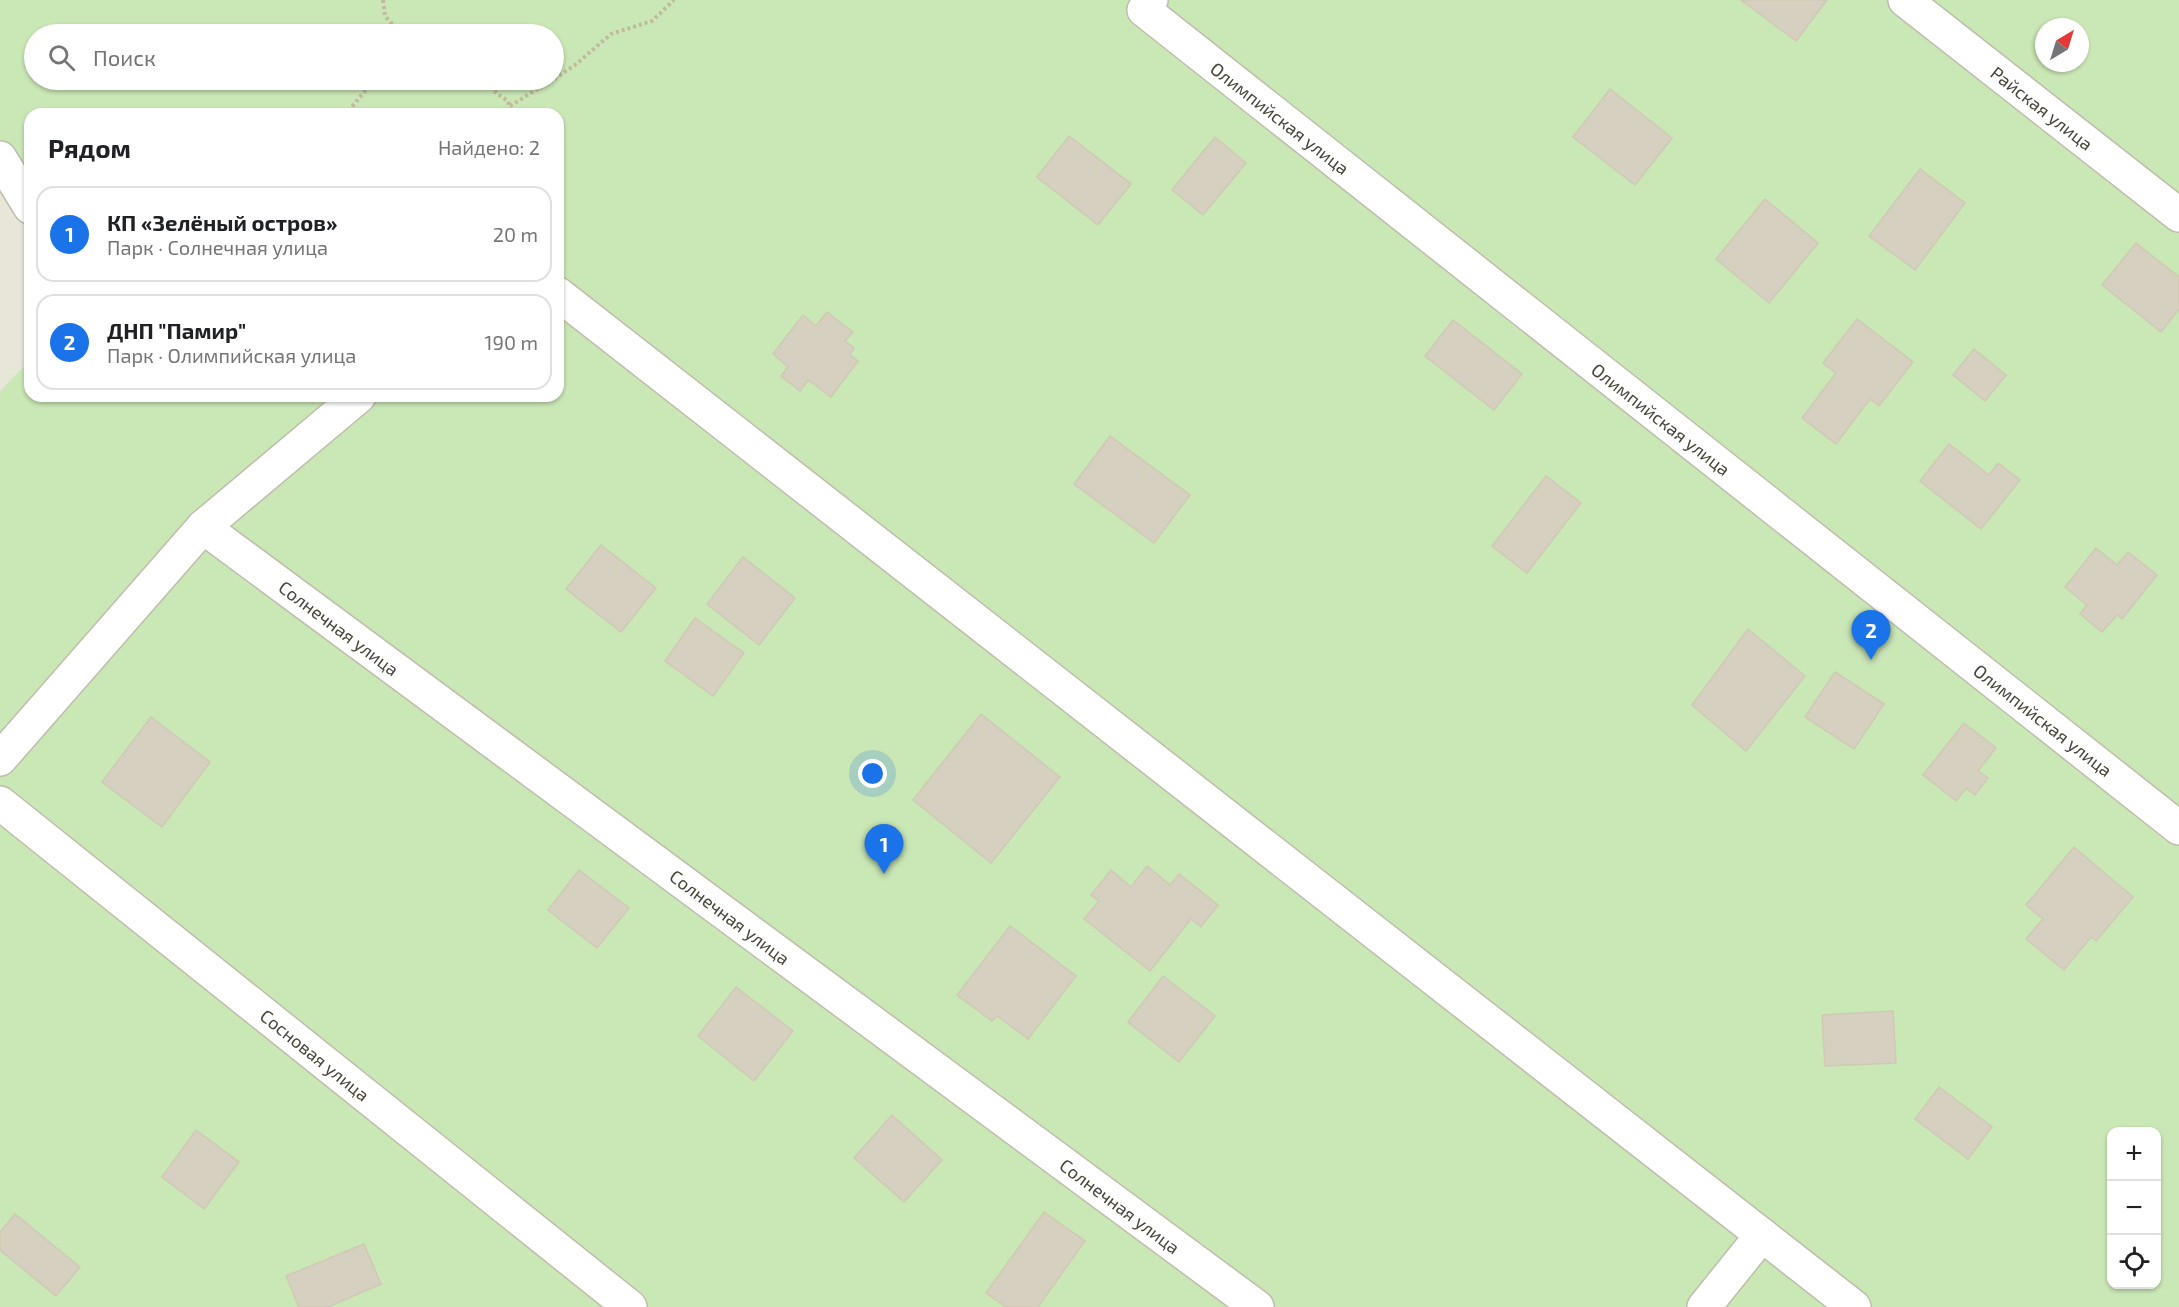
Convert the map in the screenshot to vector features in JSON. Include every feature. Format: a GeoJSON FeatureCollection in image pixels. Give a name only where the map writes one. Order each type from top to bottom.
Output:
{"type":"FeatureCollection","features":[{"type":"Feature","properties":{"kind":"street","name":"Райская улица"},"geometry":{"type":"LineString","coordinates":[[1905,0],[2179,215]]}},
{"type":"Feature","properties":{"kind":"street","name":"Олимпийская улица"},"geometry":{"type":"LineString","coordinates":[[1147,5],[2179,828]]}},
{"type":"Feature","properties":{"kind":"street"},"geometry":{"type":"LineString","coordinates":[[0,158],[24,197]]}},
{"type":"Feature","properties":{"kind":"street"},"geometry":{"type":"LineString","coordinates":[[564,299],[1854,1307]]}},
{"type":"Feature","properties":{"kind":"street"},"geometry":{"type":"LineString","coordinates":[[0,759],[203,527],[352,402]]}},
{"type":"Feature","properties":{"kind":"street","name":"Солнечная улица"},"geometry":{"type":"LineString","coordinates":[[203,527],[1257,1307]]}},
{"type":"Feature","properties":{"kind":"street","name":"Сосновая улица"},"geometry":{"type":"LineString","coordinates":[[0,803],[630,1307]]}},
{"type":"Feature","properties":{"kind":"street"},"geometry":{"type":"LineString","coordinates":[[1704,1307],[1762,1235]]}},
{"type":"Feature","properties":{"kind":"path"},"geometry":{"type":"LineString","coordinates":[[383,0],[385,16],[392,24]]}},
{"type":"Feature","properties":{"kind":"path"},"geometry":{"type":"LineString","coordinates":[[564,72],[611,33],[652,21],[674,0]]}},
{"type":"Feature","properties":{"kind":"path"},"geometry":{"type":"LineString","coordinates":[[351,108],[366,90]]}},
{"type":"Feature","properties":{"kind":"path"},"geometry":{"type":"LineString","coordinates":[[494,90],[508,101],[510,106],[535,90]]}},
{"type":"Feature","properties":{"kind":"shaded area"},"geometry":{"type":"Polygon","coordinates":[[[0,147],[24,192],[24,366],[0,391],[0,147]]]}},
{"type":"Feature","properties":{"kind":"green space"},"geometry":{"type":"Polygon","coordinates":[[[0,0],[2179,0],[2179,1307],[0,1307],[0,391],[24,366],[24,402],[564,402],[564,108],[24,108],[24,192],[0,147],[0,0]]]}},
{"type":"Feature","properties":{"kind":"building"},"geometry":{"type":"Polygon","coordinates":[[[1741,0],[1827,0],[1796,41],[1741,0]]]}},
{"type":"Feature","properties":{"kind":"building"},"geometry":{"type":"Polygon","coordinates":[[[1610,89],[1672,138],[1635,185],[1573,137],[1610,89]]]}},
{"type":"Feature","properties":{"kind":"building"},"geometry":{"type":"Polygon","coordinates":[[[1069,136],[1131,184],[1098,225],[1037,177],[1069,136]]]}},
{"type":"Feature","properties":{"kind":"building"},"geometry":{"type":"Polygon","coordinates":[[[1215,137],[1246,163],[1203,215],[1172,190],[1215,137]]]}},
{"type":"Feature","properties":{"kind":"building"},"geometry":{"type":"Polygon","coordinates":[[[1920,169],[1965,203],[1915,270],[1869,236],[1920,169]]]}},
{"type":"Feature","properties":{"kind":"building"},"geometry":{"type":"Polygon","coordinates":[[[1765,199],[1818,243],[1769,303],[1716,259],[1765,199]]]}},
{"type":"Feature","properties":{"kind":"building"},"geometry":{"type":"Polygon","coordinates":[[[2136,243],[2179,277],[2179,309],[2161,332],[2102,285],[2136,243]]]}},
{"type":"Feature","properties":{"kind":"building"},"geometry":{"type":"Polygon","coordinates":[[[827,312],[853,332],[845,341],[854,348],[850,355],[858,361],[831,397],[808,380],[800,391],[781,376],[788,367],[773,354],[803,315],[816,326],[827,312]]]}},
{"type":"Feature","properties":{"kind":"building"},"geometry":{"type":"Polygon","coordinates":[[[1857,319],[1913,362],[1879,406],[1870,399],[1836,444],[1802,418],[1836,373],[1823,363],[1857,319]]]}},
{"type":"Feature","properties":{"kind":"building"},"geometry":{"type":"Polygon","coordinates":[[[1453,320],[1522,374],[1494,410],[1425,356],[1453,320]]]}},
{"type":"Feature","properties":{"kind":"building"},"geometry":{"type":"Polygon","coordinates":[[[1974,349],[2006,375],[1985,401],[1953,375],[1974,349]]]}},
{"type":"Feature","properties":{"kind":"building"},"geometry":{"type":"Polygon","coordinates":[[[1110,436],[1190,495],[1154,543],[1074,484],[1110,436]]]}},
{"type":"Feature","properties":{"kind":"building"},"geometry":{"type":"Polygon","coordinates":[[[1949,444],[1989,475],[1998,463],[2020,480],[1981,529],[1920,481],[1949,444]]]}},
{"type":"Feature","properties":{"kind":"building"},"geometry":{"type":"Polygon","coordinates":[[[1546,476],[1581,503],[1527,573],[1492,546],[1546,476]]]}},
{"type":"Feature","properties":{"kind":"building"},"geometry":{"type":"Polygon","coordinates":[[[601,545],[656,588],[621,632],[566,589],[601,545]]]}},
{"type":"Feature","properties":{"kind":"building"},"geometry":{"type":"Polygon","coordinates":[[[2096,548],[2117,565],[2128,552],[2157,575],[2122,619],[2117,615],[2102,632],[2080,614],[2087,605],[2065,587],[2096,548]]]}},
{"type":"Feature","properties":{"kind":"building"},"geometry":{"type":"Polygon","coordinates":[[[743,557],[795,598],[759,645],[707,604],[743,557]]]}},
{"type":"Feature","properties":{"kind":"building"},"geometry":{"type":"Polygon","coordinates":[[[695,618],[744,653],[713,696],[665,661],[695,618]]]}},
{"type":"Feature","properties":{"kind":"building"},"geometry":{"type":"Polygon","coordinates":[[[1748,629],[1805,676],[1746,751],[1692,705],[1748,629]]]}},
{"type":"Feature","properties":{"kind":"building"},"geometry":{"type":"Polygon","coordinates":[[[1835,672],[1884,704],[1854,749],[1805,717],[1835,672]]]}},
{"type":"Feature","properties":{"kind":"building"},"geometry":{"type":"Polygon","coordinates":[[[981,714],[1060,777],[991,863],[913,800],[981,714]]]}},
{"type":"Feature","properties":{"kind":"building"},"geometry":{"type":"Polygon","coordinates":[[[151,717],[210,762],[162,827],[102,782],[151,717]]]}},
{"type":"Feature","properties":{"kind":"building"},"geometry":{"type":"Polygon","coordinates":[[[1964,723],[1996,748],[1978,771],[1988,778],[1975,795],[1966,788],[1956,801],[1923,775],[1964,723]]]}},
{"type":"Feature","properties":{"kind":"building"},"geometry":{"type":"Polygon","coordinates":[[[2074,847],[2133,897],[2096,941],[2091,937],[2064,970],[2026,939],[2043,919],[2026,905],[2074,847]]]}},
{"type":"Feature","properties":{"kind":"building"},"geometry":{"type":"Polygon","coordinates":[[[1147,866],[1170,885],[1179,874],[1218,905],[1201,927],[1191,919],[1150,971],[1084,919],[1099,901],[1091,895],[1111,870],[1131,887],[1147,866]]]}},
{"type":"Feature","properties":{"kind":"building"},"geometry":{"type":"Polygon","coordinates":[[[579,870],[629,908],[597,948],[548,910],[579,870]]]}},
{"type":"Feature","properties":{"kind":"building"},"geometry":{"type":"Polygon","coordinates":[[[1010,926],[1076,976],[1028,1039],[997,1016],[992,1021],[957,995],[1010,926]]]}},
{"type":"Feature","properties":{"kind":"building"},"geometry":{"type":"Polygon","coordinates":[[[1163,976],[1215,1016],[1179,1062],[1128,1022],[1163,976]]]}},
{"type":"Feature","properties":{"kind":"building"},"geometry":{"type":"Polygon","coordinates":[[[736,987],[793,1031],[754,1081],[698,1036],[736,987]]]}},
{"type":"Feature","properties":{"kind":"building"},"geometry":{"type":"Polygon","coordinates":[[[1893,1011],[1896,1063],[1825,1066],[1822,1015],[1893,1011]]]}},
{"type":"Feature","properties":{"kind":"building"},"geometry":{"type":"Polygon","coordinates":[[[1939,1087],[1992,1127],[1968,1159],[1915,1119],[1939,1087]]]}},
{"type":"Feature","properties":{"kind":"building"},"geometry":{"type":"Polygon","coordinates":[[[892,1115],[942,1160],[904,1202],[854,1158],[892,1115]]]}},
{"type":"Feature","properties":{"kind":"building"},"geometry":{"type":"Polygon","coordinates":[[[196,1130],[239,1162],[204,1209],[162,1177],[196,1130]]]}},
{"type":"Feature","properties":{"kind":"building"},"geometry":{"type":"Polygon","coordinates":[[[1044,1212],[1085,1241],[1038,1307],[1006,1307],[986,1293],[1044,1212]]]}},
{"type":"Feature","properties":{"kind":"building"},"geometry":{"type":"Polygon","coordinates":[[[15,1214],[80,1267],[56,1296],[0,1250],[0,1232],[15,1214]]]}},
{"type":"Feature","properties":{"kind":"building"},"geometry":{"type":"Polygon","coordinates":[[[364,1244],[381,1284],[328,1307],[299,1307],[286,1276],[364,1244]]]}},
{"type":"Feature","properties":{"kind":"place","name":"ДНП \"Памир\""},"geometry":{"type":"Point","coordinates":[1871,660]}},
{"type":"Feature","properties":{"kind":"place","name":"КП «Зелёный остров»"},"geometry":{"type":"Point","coordinates":[884,874]}}]}
